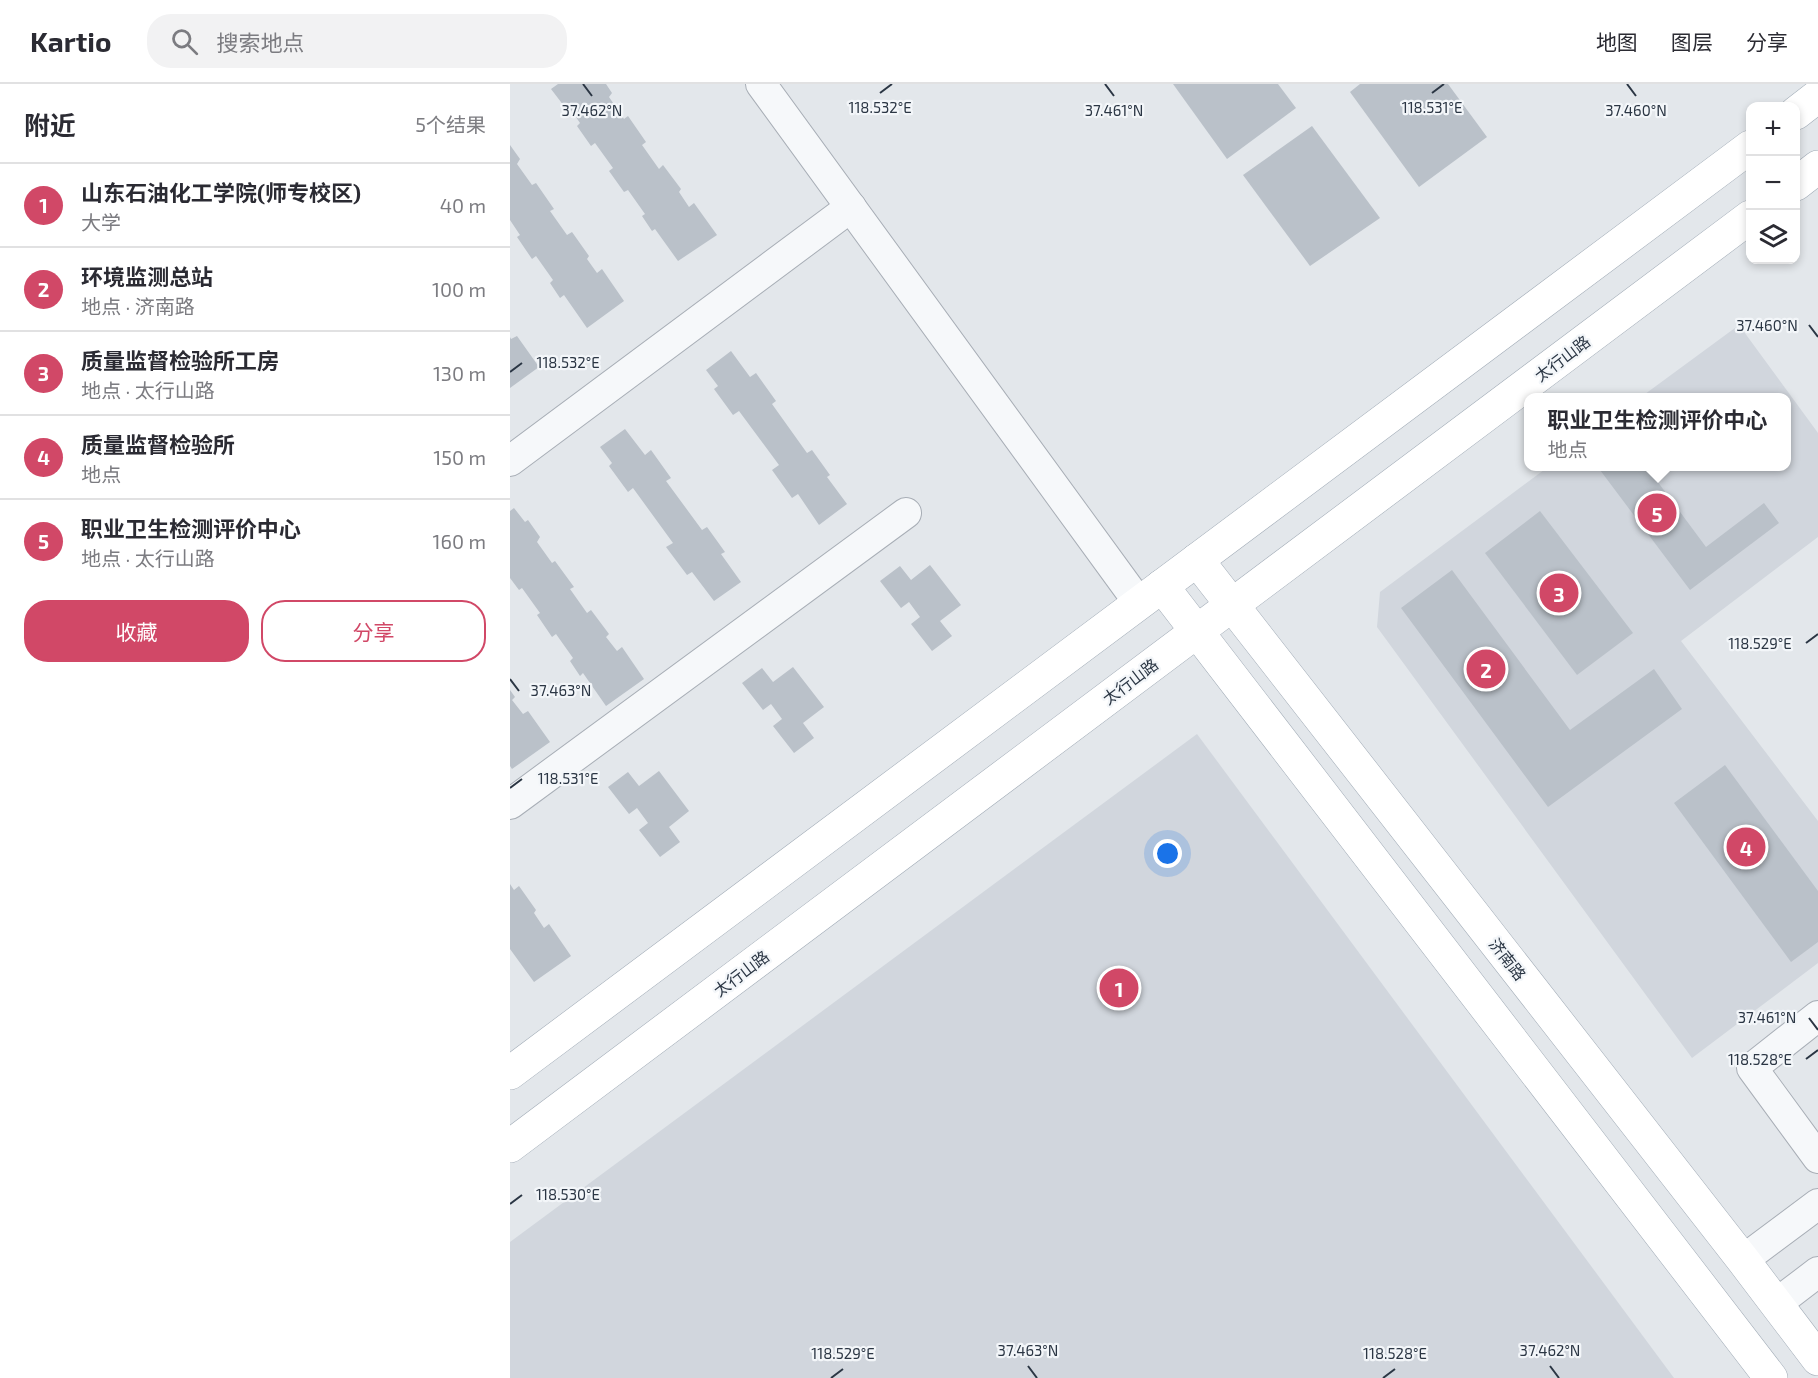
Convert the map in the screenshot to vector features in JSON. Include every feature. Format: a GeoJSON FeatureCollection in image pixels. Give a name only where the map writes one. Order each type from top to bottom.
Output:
{"type":"FeatureCollection","features":[{"type":"Feature","properties":{"kind":"main road"},"geometry":{"type":"LineString","coordinates":[[1800,110],[1818,96]]}},
{"type":"Feature","properties":{"kind":"main road"},"geometry":{"type":"LineString","coordinates":[[510,1073],[1746,150]]}},
{"type":"Feature","properties":{"kind":"main road"},"geometry":{"type":"LineString","coordinates":[[1800,181],[1818,167]]}},
{"type":"Feature","properties":{"kind":"main road","name":"太行山路"},"geometry":{"type":"LineString","coordinates":[[510,1146],[1746,220]]}},
{"type":"Feature","properties":{"kind":"main road","name":"济南路"},"geometry":{"type":"LineString","coordinates":[[1197,561],[1818,1359]]}},
{"type":"Feature","properties":{"kind":"main road"},"geometry":{"type":"LineString","coordinates":[[1151,595],[1197,631],[1771,1378]]}},
{"type":"Feature","properties":{"kind":"lane"},"geometry":{"type":"LineString","coordinates":[[761,84],[851,207],[1151,595]]}},
{"type":"Feature","properties":{"kind":"lane"},"geometry":{"type":"LineString","coordinates":[[510,461],[851,207]]}},
{"type":"Feature","properties":{"kind":"lane"},"geometry":{"type":"LineString","coordinates":[[510,804],[906,513]]}},
{"type":"Feature","properties":{"kind":"lane"},"geometry":{"type":"LineString","coordinates":[[1818,1016],[1752,1068],[1818,1158]]}},
{"type":"Feature","properties":{"kind":"lane"},"geometry":{"type":"LineString","coordinates":[[1743,1260],[1818,1204]]}},
{"type":"Feature","properties":{"kind":"lane"},"geometry":{"type":"LineString","coordinates":[[1776,1304],[1818,1272]]}},
{"type":"Feature","properties":{"kind":"shaded area"},"geometry":{"type":"Polygon","coordinates":[[[1739,325],[1789,393],[1646,393],[1739,325]]]}},
{"type":"Feature","properties":{"kind":"shaded area"},"geometry":{"type":"Polygon","coordinates":[[[1791,396],[1818,433],[1818,537],[1681,641],[1818,821],[1818,963],[1692,1058],[1377,627],[1380,592],[1543,471],[1791,471],[1791,396]]]}},
{"type":"Feature","properties":{"kind":"shaded area"},"geometry":{"type":"Polygon","coordinates":[[[1197,734],[1674,1378],[510,1378],[510,1242],[1197,734]]]}},
{"type":"Feature","properties":{"kind":"building"},"geometry":{"type":"Polygon","coordinates":[[[558,84],[606,84],[612,93],[609,97],[624,119],[628,116],[646,142],[642,145],[659,169],[663,165],[681,189],[679,192],[689,207],[694,203],[717,235],[678,261],[655,229],[652,231],[642,216],[645,214],[628,190],[624,192],[609,171],[613,168],[595,143],[591,146],[577,126],[580,123],[567,104],[564,106],[551,89],[558,84]]]}},
{"type":"Feature","properties":{"kind":"building"},"geometry":{"type":"Polygon","coordinates":[[[1173,84],[1278,84],[1296,108],[1227,159],[1173,84]]]}},
{"type":"Feature","properties":{"kind":"building"},"geometry":{"type":"Polygon","coordinates":[[[1360,84],[1448,84],[1487,137],[1419,187],[1350,92],[1360,84]]]}},
{"type":"Feature","properties":{"kind":"building"},"geometry":{"type":"Polygon","coordinates":[[[1312,126],[1380,218],[1310,266],[1243,175],[1312,126]]]}},
{"type":"Feature","properties":{"kind":"building"},"geometry":{"type":"Polygon","coordinates":[[[510,145],[520,159],[517,164],[532,185],[536,183],[554,209],[550,211],[567,235],[572,232],[589,256],[587,259],[597,273],[602,269],[624,301],[587,328],[564,295],[560,298],[550,283],[553,280],[536,256],[532,259],[517,237],[520,235],[510,220],[510,145]]]}},
{"type":"Feature","properties":{"kind":"building"},"geometry":{"type":"Polygon","coordinates":[[[517,336],[539,367],[510,388],[510,337],[511,339],[517,336]]]}},
{"type":"Feature","properties":{"kind":"building"},"geometry":{"type":"Polygon","coordinates":[[[731,351],[750,377],[756,373],[776,401],[772,404],[807,453],[812,450],[830,475],[827,477],[847,504],[819,525],[798,494],[792,498],[772,470],[779,465],[739,411],[733,415],[714,389],[718,386],[706,370],[731,351]]]}},
{"type":"Feature","properties":{"kind":"building"},"geometry":{"type":"Polygon","coordinates":[[[625,429],[645,455],[651,450],[671,478],[666,481],[702,530],[707,527],[725,552],[721,554],[741,582],[714,601],[692,572],[687,575],[666,547],[673,543],[633,488],[628,492],[609,466],[612,463],[600,447],[625,429]]]}},
{"type":"Feature","properties":{"kind":"building"},"geometry":{"type":"Polygon","coordinates":[[[1601,471],[1650,471],[1706,547],[1764,503],[1779,523],[1690,590],[1601,471]]]}},
{"type":"Feature","properties":{"kind":"building"},"geometry":{"type":"Polygon","coordinates":[[[514,508],[525,522],[528,520],[540,537],[537,542],[552,563],[555,561],[574,587],[570,589],[587,613],[591,610],[609,634],[606,637],[617,651],[622,647],[644,679],[606,706],[583,673],[580,676],[570,661],[573,658],[556,634],[552,637],[537,615],[540,613],[522,588],[519,590],[510,578],[510,511],[514,508]]]}},
{"type":"Feature","properties":{"kind":"building"},"geometry":{"type":"Polygon","coordinates":[[[1540,511],[1633,633],[1577,675],[1485,553],[1540,511]]]}},
{"type":"Feature","properties":{"kind":"building"},"geometry":{"type":"Polygon","coordinates":[[[930,565],[961,605],[940,621],[952,636],[932,651],[911,624],[920,617],[909,602],[901,608],[880,581],[900,566],[911,580],[930,565]]]}},
{"type":"Feature","properties":{"kind":"building"},"geometry":{"type":"Polygon","coordinates":[[[1452,570],[1570,730],[1654,669],[1682,709],[1548,807],[1401,608],[1452,570]]]}},
{"type":"Feature","properties":{"kind":"building"},"geometry":{"type":"Polygon","coordinates":[[[793,667],[824,707],[803,723],[814,738],[794,753],[773,726],[782,719],[771,704],[763,710],[742,683],[762,668],[773,682],[793,667]]]}},
{"type":"Feature","properties":{"kind":"building"},"geometry":{"type":"Polygon","coordinates":[[[510,690],[515,697],[512,700],[523,714],[528,711],[550,742],[512,769],[510,766],[510,690]]]}},
{"type":"Feature","properties":{"kind":"building"},"geometry":{"type":"Polygon","coordinates":[[[1725,765],[1818,891],[1818,942],[1791,962],[1674,803],[1725,765]]]}},
{"type":"Feature","properties":{"kind":"building"},"geometry":{"type":"Polygon","coordinates":[[[659,771],[689,811],[669,827],[680,842],[660,857],[639,830],[648,823],[637,808],[629,814],[608,787],[628,772],[639,786],[659,771]]]}},
{"type":"Feature","properties":{"kind":"building"},"geometry":{"type":"Polygon","coordinates":[[[510,884],[514,890],[519,886],[536,910],[534,913],[544,928],[549,924],[571,956],[534,982],[510,949],[510,884]]]}},
{"type":"Feature","properties":{"kind":"place","name":"职业卫生检测评价中心"},"geometry":{"type":"Point","coordinates":[1657,513]}},
{"type":"Feature","properties":{"kind":"place","name":"质量监督检验所工房"},"geometry":{"type":"Point","coordinates":[1559,593]}},
{"type":"Feature","properties":{"kind":"place","name":"环境监测总站"},"geometry":{"type":"Point","coordinates":[1486,669]}},
{"type":"Feature","properties":{"kind":"place","name":"质量监督检验所"},"geometry":{"type":"Point","coordinates":[1746,847]}},
{"type":"Feature","properties":{"kind":"place","name":"山东石油化工学院(师专校区)"},"geometry":{"type":"Point","coordinates":[1119,988]}}]}
